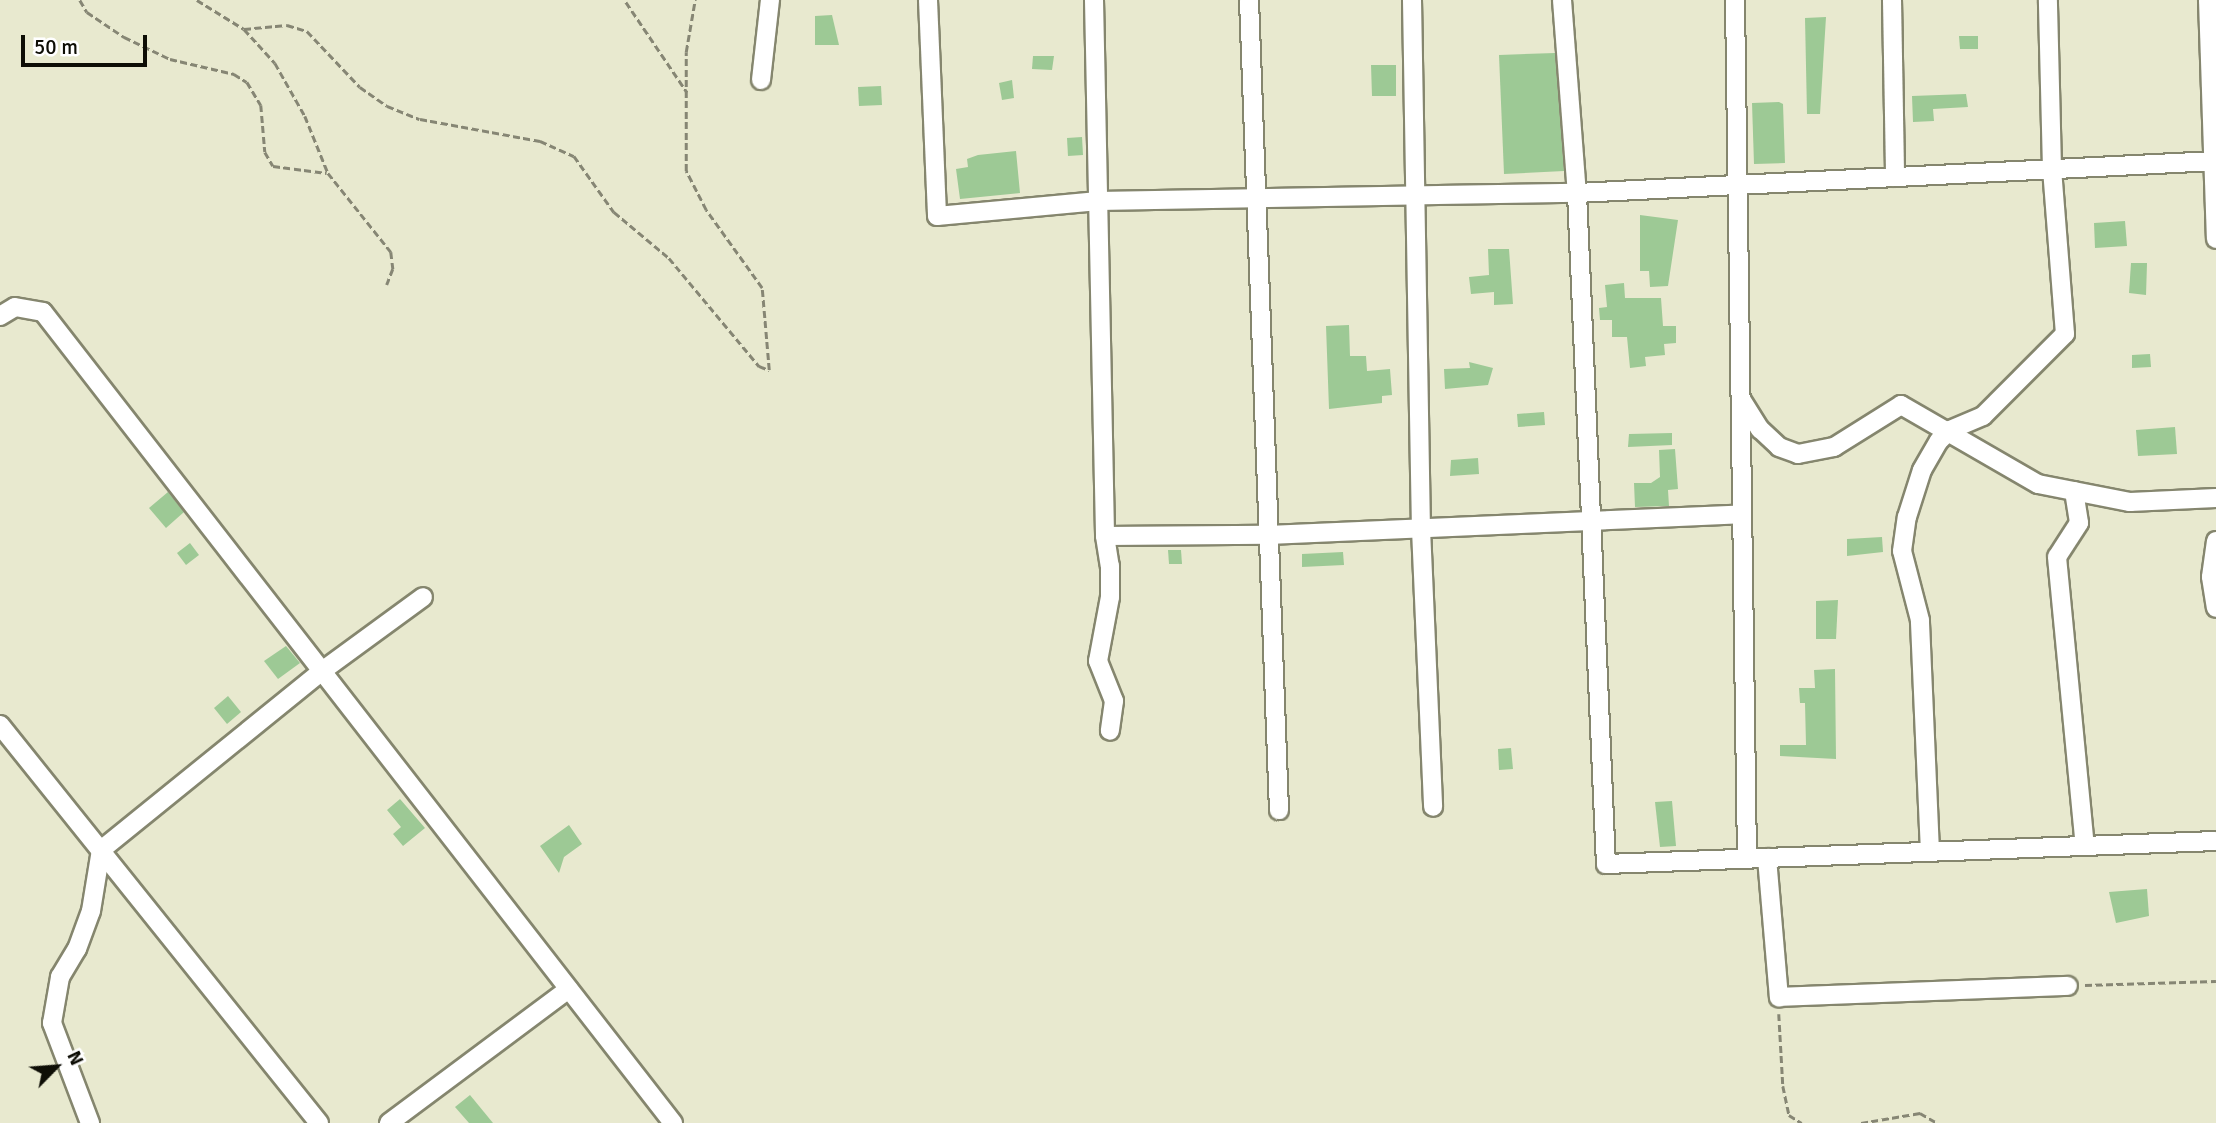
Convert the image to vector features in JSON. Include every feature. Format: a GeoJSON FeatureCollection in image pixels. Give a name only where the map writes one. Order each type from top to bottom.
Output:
{"type":"FeatureCollection","features":[{"type":"Feature","properties":{"kind":"street"},"geometry":{"type":"LineString","coordinates":[[761,80],[770,0]]}},
{"type":"Feature","properties":{"kind":"street"},"geometry":{"type":"LineString","coordinates":[[928,0],[937,216],[1098,201],[1577,193],[2215,161]]}},
{"type":"Feature","properties":{"kind":"street"},"geometry":{"type":"LineString","coordinates":[[1094,0],[1105,536],[1110,597],[1098,661],[1114,701],[1110,731]]}},
{"type":"Feature","properties":{"kind":"street"},"geometry":{"type":"LineString","coordinates":[[1249,0],[1279,810]]}},
{"type":"Feature","properties":{"kind":"street"},"geometry":{"type":"LineString","coordinates":[[1412,0],[1419,195],[1421,529],[1433,807]]}},
{"type":"Feature","properties":{"kind":"street"},"geometry":{"type":"LineString","coordinates":[[1562,0],[1577,193],[1606,864],[2216,841]]}},
{"type":"Feature","properties":{"kind":"street"},"geometry":{"type":"LineString","coordinates":[[1735,0],[1747,859]]}},
{"type":"Feature","properties":{"kind":"street"},"geometry":{"type":"LineString","coordinates":[[1892,0],[1895,177]]}},
{"type":"Feature","properties":{"kind":"street"},"geometry":{"type":"LineString","coordinates":[[1930,852],[1920,620],[1902,551],[1907,517],[1922,470],[1950,430],[1983,416],[2065,334],[2052,169],[2048,0]]}},
{"type":"Feature","properties":{"kind":"street"},"geometry":{"type":"LineString","coordinates":[[2208,0],[2216,239]]}},
{"type":"Feature","properties":{"kind":"street"},"geometry":{"type":"LineString","coordinates":[[0,316],[15,307],[43,312],[673,1123]]}},
{"type":"Feature","properties":{"kind":"street"},"geometry":{"type":"LineString","coordinates":[[1740,399],[1760,429],[1779,447],[1798,454],[1833,447],[1901,405],[1950,430],[2038,484],[2130,502],[2216,498]]}},
{"type":"Feature","properties":{"kind":"street"},"geometry":{"type":"LineString","coordinates":[[2074,491],[2079,523],[2057,558],[2085,846]]}},
{"type":"Feature","properties":{"kind":"street"},"geometry":{"type":"LineString","coordinates":[[1105,536],[1590,524],[1741,514]]}},
{"type":"Feature","properties":{"kind":"street"},"geometry":{"type":"LineString","coordinates":[[2216,541],[2211,577],[2216,608]]}},
{"type":"Feature","properties":{"kind":"street"},"geometry":{"type":"LineString","coordinates":[[90,1123],[52,1023],[60,977],[77,949],[91,911],[101,850],[322,671],[422,597]]}},
{"type":"Feature","properties":{"kind":"street"},"geometry":{"type":"LineString","coordinates":[[0,725],[319,1123]]}},
{"type":"Feature","properties":{"kind":"street"},"geometry":{"type":"LineString","coordinates":[[1767,859],[1779,997],[2068,986]]}},
{"type":"Feature","properties":{"kind":"street"},"geometry":{"type":"LineString","coordinates":[[389,1123],[569,989]]}},
{"type":"Feature","properties":{"kind":"path"},"geometry":{"type":"LineString","coordinates":[[80,0],[87,12],[124,37],[170,59],[234,74],[247,82],[261,105],[265,152],[273,166],[328,173]]}},
{"type":"Feature","properties":{"kind":"path"},"geometry":{"type":"LineString","coordinates":[[197,0],[244,29],[275,63],[305,116],[328,173],[390,252],[393,269],[387,285]]}},
{"type":"Feature","properties":{"kind":"path"},"geometry":{"type":"LineString","coordinates":[[244,29],[287,25],[307,31],[360,87],[387,106],[452,127],[540,141],[574,156],[614,212],[669,258],[759,366],[769,370],[762,288],[706,210],[686,171],[686,52],[695,0]]}},
{"type":"Feature","properties":{"kind":"path"},"geometry":{"type":"LineString","coordinates":[[626,2],[687,92]]}},
{"type":"Feature","properties":{"kind":"path"},"geometry":{"type":"LineString","coordinates":[[2068,986],[2216,981]]}},
{"type":"Feature","properties":{"kind":"path"},"geometry":{"type":"LineString","coordinates":[[1779,997],[1783,1086],[1790,1115],[1802,1123]]}},
{"type":"Feature","properties":{"kind":"path"},"geometry":{"type":"LineString","coordinates":[[1861,1123],[1920,1113],[1937,1123]]}},
{"type":"Feature","properties":{"kind":"building"},"geometry":{"type":"Polygon","coordinates":[[[832,15],[839,45],[815,45],[815,16],[832,15]]]}},
{"type":"Feature","properties":{"kind":"building"},"geometry":{"type":"Polygon","coordinates":[[[1826,17],[1820,114],[1807,114],[1805,18],[1826,17]]]}},
{"type":"Feature","properties":{"kind":"building"},"geometry":{"type":"Polygon","coordinates":[[[1959,36],[1978,36],[1978,49],[1960,49],[1959,36]]]}},
{"type":"Feature","properties":{"kind":"building"},"geometry":{"type":"Polygon","coordinates":[[[1555,53],[1564,171],[1504,174],[1499,55],[1555,53]]]}},
{"type":"Feature","properties":{"kind":"building"},"geometry":{"type":"Polygon","coordinates":[[[1033,56],[1054,56],[1052,70],[1032,69],[1033,56]]]}},
{"type":"Feature","properties":{"kind":"building"},"geometry":{"type":"Polygon","coordinates":[[[1371,65],[1396,65],[1396,96],[1372,96],[1371,65]]]}},
{"type":"Feature","properties":{"kind":"building"},"geometry":{"type":"Polygon","coordinates":[[[1012,80],[1014,98],[1002,100],[999,83],[1012,80]]]}},
{"type":"Feature","properties":{"kind":"building"},"geometry":{"type":"Polygon","coordinates":[[[881,86],[882,105],[859,106],[858,87],[881,86]]]}},
{"type":"Feature","properties":{"kind":"building"},"geometry":{"type":"Polygon","coordinates":[[[1966,94],[1968,107],[1933,109],[1934,121],[1913,122],[1912,96],[1966,94]]]}},
{"type":"Feature","properties":{"kind":"building"},"geometry":{"type":"Polygon","coordinates":[[[1752,103],[1783,104],[1785,163],[1754,164],[1752,103]]]}},
{"type":"Feature","properties":{"kind":"building"},"geometry":{"type":"Polygon","coordinates":[[[1082,137],[1083,155],[1068,156],[1067,138],[1082,137]]]}},
{"type":"Feature","properties":{"kind":"building"},"geometry":{"type":"Polygon","coordinates":[[[1016,151],[1020,193],[960,199],[956,169],[968,167],[967,159],[978,155],[1016,151]]]}},
{"type":"Feature","properties":{"kind":"building"},"geometry":{"type":"Polygon","coordinates":[[[1640,215],[1678,220],[1668,286],[1650,287],[1649,271],[1640,271],[1640,215]]]}},
{"type":"Feature","properties":{"kind":"building"},"geometry":{"type":"Polygon","coordinates":[[[2125,221],[2127,246],[2095,248],[2094,223],[2125,221]]]}},
{"type":"Feature","properties":{"kind":"building"},"geometry":{"type":"Polygon","coordinates":[[[1488,249],[1509,249],[1513,304],[1494,305],[1494,292],[1471,294],[1469,277],[1489,275],[1488,249]]]}},
{"type":"Feature","properties":{"kind":"building"},"geometry":{"type":"Polygon","coordinates":[[[2131,263],[2147,263],[2146,295],[2129,293],[2131,263]]]}},
{"type":"Feature","properties":{"kind":"building"},"geometry":{"type":"Polygon","coordinates":[[[1624,283],[1625,298],[1661,298],[1663,326],[1676,326],[1676,343],[1664,344],[1665,355],[1645,357],[1646,366],[1630,368],[1627,337],[1612,337],[1612,320],[1600,320],[1599,308],[1607,307],[1605,285],[1624,283]]]}},
{"type":"Feature","properties":{"kind":"building"},"geometry":{"type":"Polygon","coordinates":[[[1349,325],[1350,356],[1366,356],[1367,371],[1390,369],[1392,395],[1382,396],[1382,403],[1329,409],[1326,326],[1349,325]]]}},
{"type":"Feature","properties":{"kind":"building"},"geometry":{"type":"Polygon","coordinates":[[[2150,354],[2151,367],[2132,368],[2132,355],[2150,354]]]}},
{"type":"Feature","properties":{"kind":"building"},"geometry":{"type":"Polygon","coordinates":[[[1469,362],[1493,368],[1488,385],[1445,389],[1444,369],[1470,368],[1469,362]]]}},
{"type":"Feature","properties":{"kind":"building"},"geometry":{"type":"Polygon","coordinates":[[[1544,412],[1545,425],[1518,427],[1517,414],[1544,412]]]}},
{"type":"Feature","properties":{"kind":"building"},"geometry":{"type":"Polygon","coordinates":[[[2175,427],[2177,454],[2138,456],[2136,430],[2175,427]]]}},
{"type":"Feature","properties":{"kind":"building"},"geometry":{"type":"Polygon","coordinates":[[[1672,433],[1672,445],[1628,447],[1629,434],[1672,433]]]}},
{"type":"Feature","properties":{"kind":"building"},"geometry":{"type":"Polygon","coordinates":[[[1675,449],[1678,489],[1668,490],[1669,506],[1635,507],[1634,483],[1651,483],[1660,477],[1659,450],[1675,449]]]}},
{"type":"Feature","properties":{"kind":"building"},"geometry":{"type":"Polygon","coordinates":[[[1478,458],[1479,474],[1450,476],[1451,460],[1478,458]]]}},
{"type":"Feature","properties":{"kind":"building"},"geometry":{"type":"Polygon","coordinates":[[[168,492],[184,512],[166,528],[149,508],[168,492]]]}},
{"type":"Feature","properties":{"kind":"building"},"geometry":{"type":"Polygon","coordinates":[[[1882,537],[1883,552],[1847,556],[1847,539],[1882,537]]]}},
{"type":"Feature","properties":{"kind":"building"},"geometry":{"type":"Polygon","coordinates":[[[190,543],[199,555],[186,565],[177,553],[190,543]]]}},
{"type":"Feature","properties":{"kind":"building"},"geometry":{"type":"Polygon","coordinates":[[[1168,550],[1181,550],[1182,564],[1169,564],[1168,550]]]}},
{"type":"Feature","properties":{"kind":"building"},"geometry":{"type":"Polygon","coordinates":[[[1343,552],[1344,565],[1302,567],[1302,554],[1343,552]]]}},
{"type":"Feature","properties":{"kind":"building"},"geometry":{"type":"Polygon","coordinates":[[[1838,600],[1836,639],[1816,639],[1816,601],[1838,600]]]}},
{"type":"Feature","properties":{"kind":"building"},"geometry":{"type":"Polygon","coordinates":[[[286,646],[300,663],[278,679],[264,661],[286,646]]]}},
{"type":"Feature","properties":{"kind":"building"},"geometry":{"type":"Polygon","coordinates":[[[1835,669],[1836,759],[1780,756],[1780,745],[1806,745],[1805,703],[1800,703],[1799,688],[1815,688],[1814,670],[1835,669]]]}},
{"type":"Feature","properties":{"kind":"building"},"geometry":{"type":"Polygon","coordinates":[[[228,696],[241,712],[227,724],[214,708],[228,696]]]}},
{"type":"Feature","properties":{"kind":"building"},"geometry":{"type":"Polygon","coordinates":[[[1511,748],[1513,769],[1499,770],[1498,749],[1511,748]]]}},
{"type":"Feature","properties":{"kind":"building"},"geometry":{"type":"Polygon","coordinates":[[[400,799],[425,828],[403,846],[393,834],[401,827],[387,810],[400,799]]]}},
{"type":"Feature","properties":{"kind":"building"},"geometry":{"type":"Polygon","coordinates":[[[1672,801],[1676,846],[1660,847],[1655,802],[1672,801]]]}},
{"type":"Feature","properties":{"kind":"building"},"geometry":{"type":"Polygon","coordinates":[[[569,825],[582,844],[564,857],[559,873],[540,846],[569,825]]]}},
{"type":"Feature","properties":{"kind":"building"},"geometry":{"type":"Polygon","coordinates":[[[2147,889],[2149,916],[2116,923],[2109,892],[2147,889]]]}},
{"type":"Feature","properties":{"kind":"building"},"geometry":{"type":"Polygon","coordinates":[[[470,1095],[493,1123],[469,1123],[455,1107],[470,1095]]]}}]}
